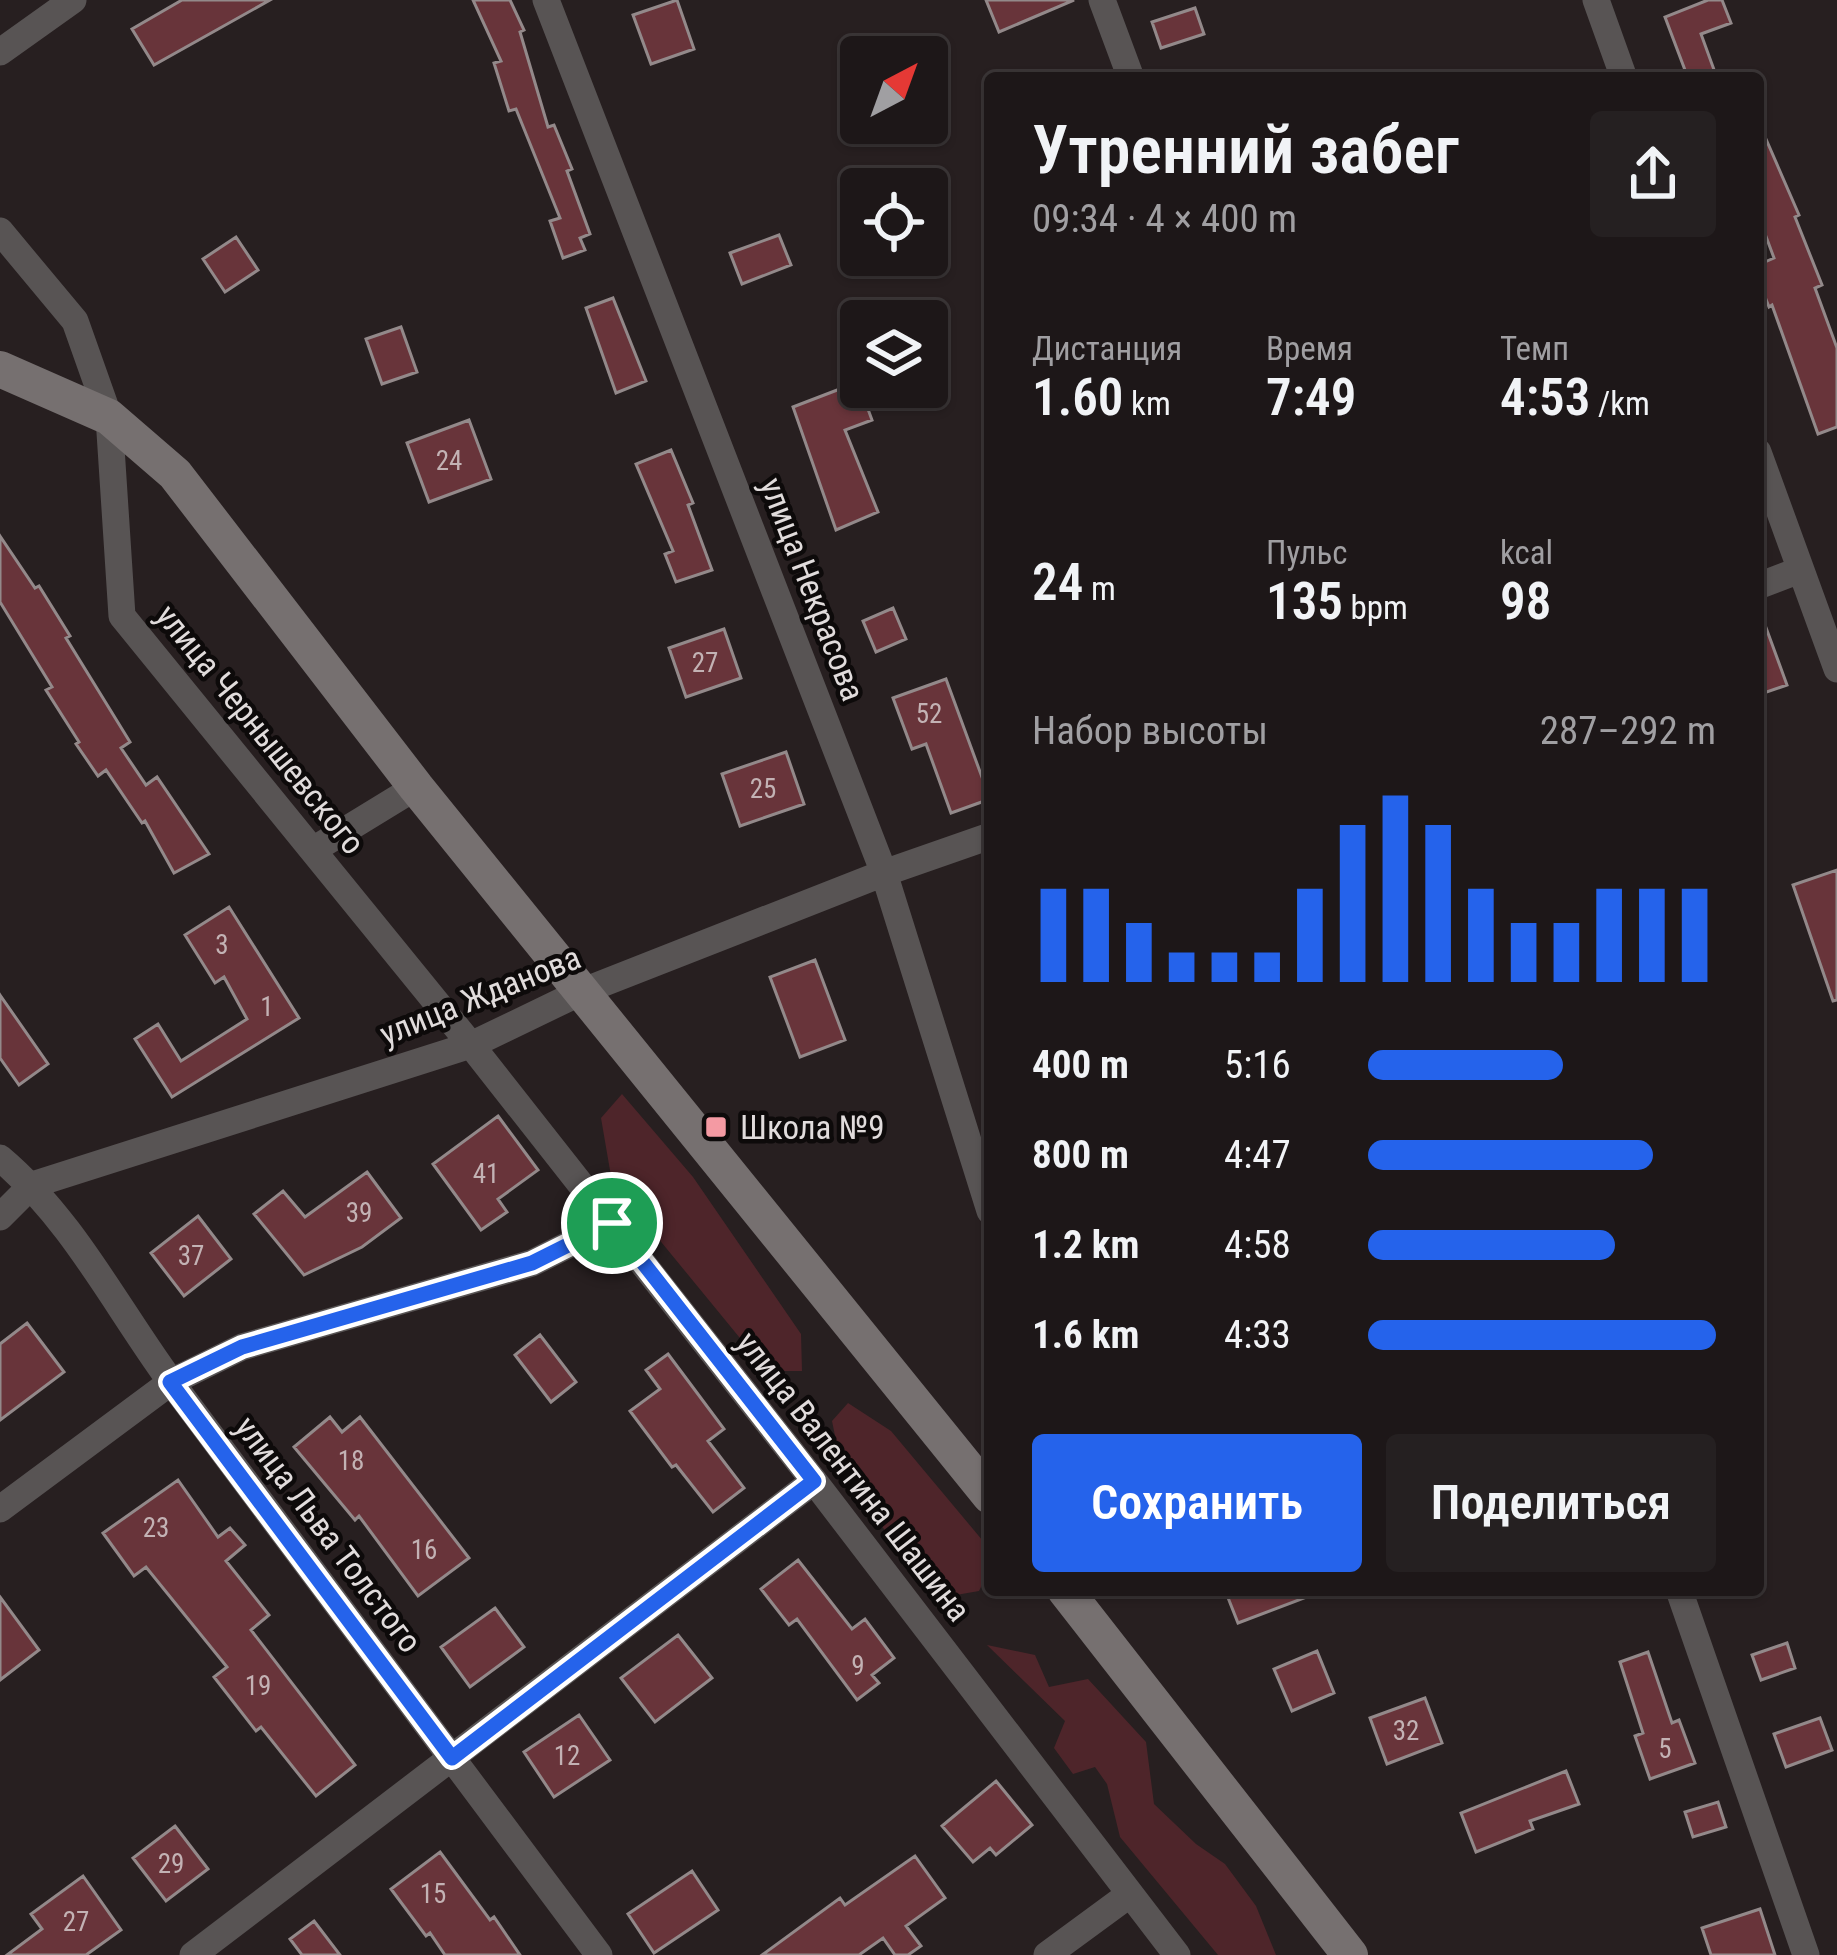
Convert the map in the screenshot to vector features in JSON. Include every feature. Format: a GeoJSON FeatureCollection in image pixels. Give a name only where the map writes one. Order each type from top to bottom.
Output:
{"type":"FeatureCollection","features":[{"type":"Feature","properties":{"kind":"street"},"geometry":{"type":"LineString","coordinates":[[0,52],[73,0]]}},
{"type":"Feature","properties":{"kind":"street","name":"улица Некрасова"},"geometry":{"type":"LineString","coordinates":[[546,0],[884,873],[984,1192]]}},
{"type":"Feature","properties":{"kind":"street"},"geometry":{"type":"LineString","coordinates":[[1102,0],[1129,72]]}},
{"type":"Feature","properties":{"kind":"street"},"geometry":{"type":"LineString","coordinates":[[1596,0],[1622,72]]}},
{"type":"Feature","properties":{"kind":"street","name":"улица Чернышевского"},"geometry":{"type":"LineString","coordinates":[[0,231],[75,321],[109,417],[122,616],[472,1045]]}},
{"type":"Feature","properties":{"kind":"street"},"geometry":{"type":"LineString","coordinates":[[0,369],[109,417],[175,474],[416,787],[984,1489]]}},
{"type":"Feature","properties":{"kind":"street"},"geometry":{"type":"LineString","coordinates":[[1764,469],[1837,669]]}},
{"type":"Feature","properties":{"kind":"street"},"geometry":{"type":"LineString","coordinates":[[1764,584],[1800,570]]}},
{"type":"Feature","properties":{"kind":"street"},"geometry":{"type":"LineString","coordinates":[[313,850],[416,787]]}},
{"type":"Feature","properties":{"kind":"street","name":"улица Жданова"},"geometry":{"type":"LineString","coordinates":[[0,1217],[32,1185],[472,1045],[581,992],[984,838]]}},
{"type":"Feature","properties":{"kind":"street","name":"улица Валентина Шашина"},"geometry":{"type":"LineString","coordinates":[[472,1045],[1177,1955]]}},
{"type":"Feature","properties":{"kind":"street","name":"улица Льва Толстого"},"geometry":{"type":"LineString","coordinates":[[0,1158],[32,1185],[170,1382],[599,1955]]}},
{"type":"Feature","properties":{"kind":"street"},"geometry":{"type":"LineString","coordinates":[[0,1509],[170,1382],[242,1347],[532,1263],[612,1223]]}},
{"type":"Feature","properties":{"kind":"street"},"geometry":{"type":"LineString","coordinates":[[194,1955],[814,1481]]}},
{"type":"Feature","properties":{"kind":"street"},"geometry":{"type":"LineString","coordinates":[[1070,1596],[1350,1955]]}},
{"type":"Feature","properties":{"kind":"street"},"geometry":{"type":"LineString","coordinates":[[1681,1596],[1806,1955]]}},
{"type":"Feature","properties":{"kind":"street"},"geometry":{"type":"LineString","coordinates":[[1047,1955],[1130,1894]]}},
{"type":"Feature","properties":{"kind":"shaded area"},"geometry":{"type":"Polygon","coordinates":[[[622,1094],[693,1177],[801,1334],[802,1371],[779,1371],[753,1354],[612,1182],[601,1118],[622,1094]]]}},
{"type":"Feature","properties":{"kind":"shaded area"},"geometry":{"type":"Polygon","coordinates":[[[848,1403],[891,1431],[983,1541],[984,1580],[979,1591],[956,1595],[928,1585],[880,1524],[865,1487],[841,1465],[832,1421],[848,1403]]]}},
{"type":"Feature","properties":{"kind":"shaded area"},"geometry":{"type":"Polygon","coordinates":[[[987,1645],[1035,1655],[1049,1687],[1088,1679],[1146,1742],[1154,1804],[1225,1864],[1256,1906],[1276,1955],[1218,1955],[1120,1837],[1107,1784],[1095,1767],[1073,1774],[1054,1748],[1065,1721],[987,1645]]]}},
{"type":"Feature","properties":{"kind":"building"},"geometry":{"type":"Polygon","coordinates":[[[182,0],[270,0],[154,65],[132,29],[182,0]]]}},
{"type":"Feature","properties":{"kind":"building"},"geometry":{"type":"Polygon","coordinates":[[[473,0],[510,0],[524,30],[520,32],[548,127],[554,125],[572,169],[567,171],[590,234],[580,238],[585,250],[563,258],[550,221],[560,218],[516,109],[509,111],[494,63],[501,61],[473,0]]]}},
{"type":"Feature","properties":{"kind":"building"},"geometry":{"type":"Polygon","coordinates":[[[677,0],[694,49],[651,64],[633,15],[677,0]]]}},
{"type":"Feature","properties":{"kind":"building"},"geometry":{"type":"Polygon","coordinates":[[[986,0],[1074,0],[999,32],[986,0]]]}},
{"type":"Feature","properties":{"kind":"building"},"geometry":{"type":"Polygon","coordinates":[[[1708,0],[1722,0],[1731,23],[1701,34],[1715,72],[1686,72],[1665,17],[1708,0]]]}},
{"type":"Feature","properties":{"kind":"building"},"geometry":{"type":"Polygon","coordinates":[[[1195,8],[1204,34],[1161,48],[1152,22],[1195,8]]]}},
{"type":"Feature","properties":{"kind":"building"},"geometry":{"type":"Polygon","coordinates":[[[1764,134],[1799,215],[1795,217],[1822,285],[1815,288],[1837,348],[1837,427],[1818,434],[1764,294],[1764,262],[1774,258],[1764,231],[1764,134]]]}},
{"type":"Feature","properties":{"kind":"building"},"geometry":{"type":"Polygon","coordinates":[[[779,235],[791,265],[742,284],[730,253],[779,235]]]}},
{"type":"Feature","properties":{"kind":"building"},"geometry":{"type":"Polygon","coordinates":[[[236,237],[258,270],[225,292],[203,259],[236,237]]]}},
{"type":"Feature","properties":{"kind":"building"},"geometry":{"type":"Polygon","coordinates":[[[613,298],[646,381],[616,393],[586,308],[613,298]]]}},
{"type":"Feature","properties":{"kind":"building"},"geometry":{"type":"Polygon","coordinates":[[[401,327],[417,372],[382,384],[366,339],[401,327]]]}},
{"type":"Feature","properties":{"kind":"building"},"geometry":{"type":"Polygon","coordinates":[[[840,389],[840,408],[868,408],[872,420],[845,430],[878,512],[836,530],[793,407],[840,389]]]}},
{"type":"Feature","properties":{"kind":"building"},"geometry":{"type":"Polygon","coordinates":[[[469,420],[491,479],[429,502],[407,443],[469,420]]]}},
{"type":"Feature","properties":{"kind":"building"},"geometry":{"type":"Polygon","coordinates":[[[671,450],[693,503],[688,505],[712,570],[676,582],[665,554],[673,551],[636,464],[671,450]]]}},
{"type":"Feature","properties":{"kind":"building"},"geometry":{"type":"Polygon","coordinates":[[[0,536],[70,636],[66,638],[130,742],[121,748],[146,785],[157,777],[209,854],[174,873],[145,821],[106,770],[98,776],[76,744],[46,690],[52,687],[0,602],[0,536]]]}},
{"type":"Feature","properties":{"kind":"building"},"geometry":{"type":"Polygon","coordinates":[[[893,608],[906,639],[876,652],[863,621],[893,608]]]}},
{"type":"Feature","properties":{"kind":"building"},"geometry":{"type":"Polygon","coordinates":[[[1764,622],[1787,685],[1764,693],[1764,622]]]}},
{"type":"Feature","properties":{"kind":"building"},"geometry":{"type":"Polygon","coordinates":[[[724,629],[741,678],[686,697],[669,648],[724,629]]]}},
{"type":"Feature","properties":{"kind":"building"},"geometry":{"type":"Polygon","coordinates":[[[946,679],[984,783],[984,801],[951,813],[926,744],[912,749],[893,698],[946,679]]]}},
{"type":"Feature","properties":{"kind":"building"},"geometry":{"type":"Polygon","coordinates":[[[786,752],[804,804],[740,826],[722,774],[786,752]]]}},
{"type":"Feature","properties":{"kind":"building"},"geometry":{"type":"Polygon","coordinates":[[[1837,870],[1837,1000],[1833,1001],[1793,885],[1837,870]]]}},
{"type":"Feature","properties":{"kind":"building"},"geometry":{"type":"Polygon","coordinates":[[[229,907],[299,1018],[172,1097],[135,1039],[158,1024],[181,1061],[247,1019],[224,977],[215,983],[185,935],[229,907]]]}},
{"type":"Feature","properties":{"kind":"building"},"geometry":{"type":"Polygon","coordinates":[[[815,960],[845,1040],[800,1057],[770,977],[815,960]]]}},
{"type":"Feature","properties":{"kind":"building"},"geometry":{"type":"Polygon","coordinates":[[[0,995],[48,1064],[19,1085],[0,1058],[0,995]]]}},
{"type":"Feature","properties":{"kind":"building"},"geometry":{"type":"Polygon","coordinates":[[[498,1116],[538,1170],[498,1199],[507,1212],[481,1230],[433,1164],[498,1116]]]}},
{"type":"Feature","properties":{"kind":"building"},"geometry":{"type":"Polygon","coordinates":[[[367,1172],[401,1218],[362,1247],[304,1275],[254,1214],[283,1191],[305,1217],[367,1172]]]}},
{"type":"Feature","properties":{"kind":"building"},"geometry":{"type":"Polygon","coordinates":[[[198,1216],[231,1259],[184,1296],[151,1253],[198,1216]]]}},
{"type":"Feature","properties":{"kind":"building"},"geometry":{"type":"Polygon","coordinates":[[[27,1323],[64,1372],[0,1420],[0,1344],[27,1323]]]}},
{"type":"Feature","properties":{"kind":"building"},"geometry":{"type":"Polygon","coordinates":[[[540,1335],[576,1382],[551,1402],[515,1355],[540,1335]]]}},
{"type":"Feature","properties":{"kind":"building"},"geometry":{"type":"Polygon","coordinates":[[[668,1354],[724,1429],[708,1441],[744,1488],[713,1512],[630,1411],[660,1389],[646,1370],[668,1354]]]}},
{"type":"Feature","properties":{"kind":"building"},"geometry":{"type":"Polygon","coordinates":[[[330,1417],[342,1432],[360,1417],[469,1558],[418,1596],[359,1516],[355,1520],[294,1447],[330,1417]]]}},
{"type":"Feature","properties":{"kind":"building"},"geometry":{"type":"Polygon","coordinates":[[[178,1480],[218,1537],[230,1528],[245,1545],[226,1561],[269,1615],[251,1630],[355,1765],[316,1796],[214,1677],[227,1667],[146,1567],[134,1576],[103,1533],[178,1480]]]}},
{"type":"Feature","properties":{"kind":"building"},"geometry":{"type":"Polygon","coordinates":[[[798,1560],[852,1629],[865,1619],[894,1658],[872,1675],[879,1683],[857,1700],[797,1619],[789,1625],[761,1589],[798,1560]]]}},
{"type":"Feature","properties":{"kind":"building"},"geometry":{"type":"Polygon","coordinates":[[[1227,1596],[1309,1596],[1238,1623],[1227,1596]]]}},
{"type":"Feature","properties":{"kind":"building"},"geometry":{"type":"Polygon","coordinates":[[[0,1597],[39,1650],[0,1680],[0,1597]]]}},
{"type":"Feature","properties":{"kind":"building"},"geometry":{"type":"Polygon","coordinates":[[[495,1608],[524,1647],[470,1687],[441,1647],[495,1608]]]}},
{"type":"Feature","properties":{"kind":"building"},"geometry":{"type":"Polygon","coordinates":[[[678,1635],[712,1678],[655,1722],[621,1678],[678,1635]]]}},
{"type":"Feature","properties":{"kind":"building"},"geometry":{"type":"Polygon","coordinates":[[[1787,1643],[1795,1668],[1761,1680],[1752,1655],[1787,1643]]]}},
{"type":"Feature","properties":{"kind":"building"},"geometry":{"type":"Polygon","coordinates":[[[1317,1651],[1334,1693],[1292,1711],[1274,1669],[1317,1651]]]}},
{"type":"Feature","properties":{"kind":"building"},"geometry":{"type":"Polygon","coordinates":[[[1648,1652],[1672,1723],[1679,1720],[1695,1763],[1650,1779],[1635,1736],[1643,1733],[1620,1662],[1648,1652]]]}},
{"type":"Feature","properties":{"kind":"building"},"geometry":{"type":"Polygon","coordinates":[[[1425,1698],[1442,1743],[1387,1764],[1370,1718],[1425,1698]]]}},
{"type":"Feature","properties":{"kind":"building"},"geometry":{"type":"Polygon","coordinates":[[[579,1715],[610,1760],[554,1797],[524,1752],[579,1715]]]}},
{"type":"Feature","properties":{"kind":"building"},"geometry":{"type":"Polygon","coordinates":[[[1820,1718],[1832,1750],[1786,1767],[1774,1734],[1820,1718]]]}},
{"type":"Feature","properties":{"kind":"building"},"geometry":{"type":"Polygon","coordinates":[[[1566,1771],[1579,1804],[1530,1821],[1533,1829],[1476,1852],[1461,1813],[1566,1771]]]}},
{"type":"Feature","properties":{"kind":"building"},"geometry":{"type":"Polygon","coordinates":[[[996,1781],[1032,1825],[996,1855],[990,1848],[973,1862],[942,1826],[996,1781]]]}},
{"type":"Feature","properties":{"kind":"building"},"geometry":{"type":"Polygon","coordinates":[[[1718,1802],[1726,1827],[1693,1837],[1685,1812],[1718,1802]]]}},
{"type":"Feature","properties":{"kind":"building"},"geometry":{"type":"Polygon","coordinates":[[[175,1826],[208,1869],[166,1901],[133,1858],[175,1826]]]}},
{"type":"Feature","properties":{"kind":"building"},"geometry":{"type":"Polygon","coordinates":[[[440,1852],[520,1955],[445,1955],[430,1933],[426,1936],[391,1889],[440,1852]]]}},
{"type":"Feature","properties":{"kind":"building"},"geometry":{"type":"Polygon","coordinates":[[[915,1856],[945,1898],[906,1926],[921,1946],[908,1955],[895,1955],[883,1938],[859,1955],[762,1955],[840,1898],[845,1905],[915,1856]]]}},
{"type":"Feature","properties":{"kind":"building"},"geometry":{"type":"Polygon","coordinates":[[[692,1871],[718,1910],[654,1953],[628,1914],[692,1871]]]}},
{"type":"Feature","properties":{"kind":"building"},"geometry":{"type":"Polygon","coordinates":[[[83,1876],[121,1930],[86,1955],[7,1955],[42,1929],[31,1914],[83,1876]]]}},
{"type":"Feature","properties":{"kind":"building"},"geometry":{"type":"Polygon","coordinates":[[[1760,1909],[1775,1955],[1711,1955],[1702,1928],[1760,1909]]]}},
{"type":"Feature","properties":{"kind":"building"},"geometry":{"type":"Polygon","coordinates":[[[314,1921],[340,1955],[302,1955],[290,1939],[314,1921]]]}},
{"type":"Feature","properties":{"kind":"place","name":"Школа №9"},"geometry":{"type":"Point","coordinates":[716,1127]}},
{"type":"Feature","properties":{"kind":"route"},"geometry":{"type":"LineString","coordinates":[[612,1223],[814,1481],[452,1758],[170,1382],[242,1347],[532,1263],[612,1223]]}}]}
